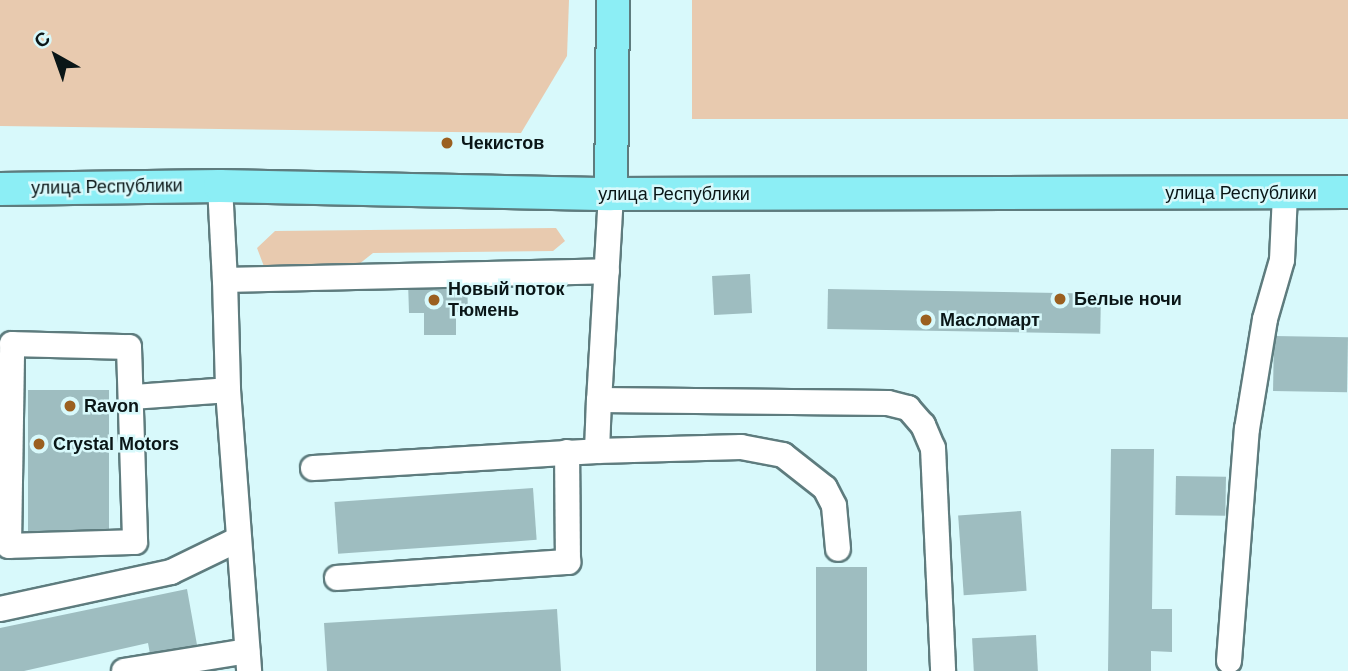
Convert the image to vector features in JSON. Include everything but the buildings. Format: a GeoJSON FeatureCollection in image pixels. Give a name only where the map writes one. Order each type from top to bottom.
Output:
{"type":"FeatureCollection","features":[{"type":"Feature","properties":{"kind":"main road"},"geometry":{"type":"LineString","coordinates":[[611,194],[613,0]]}},
{"type":"Feature","properties":{"kind":"main road","name":"улица Республики"},"geometry":{"type":"LineString","coordinates":[[0,189],[220,186],[611,194],[1348,192]]}},
{"type":"Feature","properties":{"kind":"lane"},"geometry":{"type":"LineString","coordinates":[[129,671],[248,661],[228,390],[220,186]]}},
{"type":"Feature","properties":{"kind":"lane"},"geometry":{"type":"LineString","coordinates":[[1229,661],[1247,429],[1265,318],[1282,260],[1285,193]]}},
{"type":"Feature","properties":{"kind":"lane"},"geometry":{"type":"LineString","coordinates":[[597,451],[611,194]]}},
{"type":"Feature","properties":{"kind":"lane"},"geometry":{"type":"LineString","coordinates":[[225,280],[607,271]]}},
{"type":"Feature","properties":{"kind":"lane"},"geometry":{"type":"LineString","coordinates":[[12,344],[129,347],[133,397],[135,542],[9,546],[12,344]]}},
{"type":"Feature","properties":{"kind":"lane"},"geometry":{"type":"LineString","coordinates":[[133,397],[228,390]]}},
{"type":"Feature","properties":{"kind":"lane"},"geometry":{"type":"LineString","coordinates":[[599,400],[888,403],[908,408],[923,425],[933,448],[943,671]]}},
{"type":"Feature","properties":{"kind":"lane"},"geometry":{"type":"LineString","coordinates":[[313,468],[567,452],[741,447],[783,455],[825,488],[834,506],[838,549]]}},
{"type":"Feature","properties":{"kind":"lane"},"geometry":{"type":"LineString","coordinates":[[337,578],[568,562],[567,452]]}},
{"type":"Feature","properties":{"kind":"lane"},"geometry":{"type":"LineString","coordinates":[[0,609],[171,572],[237,540]]}},
{"type":"Feature","properties":{"kind":"shaded area"},"geometry":{"type":"Polygon","coordinates":[[[0,0],[569,0],[567,56],[521,133],[0,126],[0,0]]]}},
{"type":"Feature","properties":{"kind":"shaded area"},"geometry":{"type":"Polygon","coordinates":[[[692,0],[1348,0],[1348,119],[692,119],[692,0]]]}},
{"type":"Feature","properties":{"kind":"shaded area"},"geometry":{"type":"Polygon","coordinates":[[[556,228],[565,241],[553,251],[373,253],[344,276],[268,277],[257,248],[275,231],[556,228]]]}},
{"type":"Feature","properties":{"kind":"place","name":"Чекистов"},"geometry":{"type":"Point","coordinates":[447,143]}},
{"type":"Feature","properties":{"kind":"place","name":"Белые ночи"},"geometry":{"type":"Point","coordinates":[1060,299]}},
{"type":"Feature","properties":{"kind":"place","name":"Новый поток Тюмень"},"geometry":{"type":"Point","coordinates":[434,300]}},
{"type":"Feature","properties":{"kind":"place","name":"Масломарт"},"geometry":{"type":"Point","coordinates":[926,320]}},
{"type":"Feature","properties":{"kind":"place","name":"Ravon"},"geometry":{"type":"Point","coordinates":[70,406]}},
{"type":"Feature","properties":{"kind":"place","name":"Crystal Motors"},"geometry":{"type":"Point","coordinates":[39,444]}}]}
